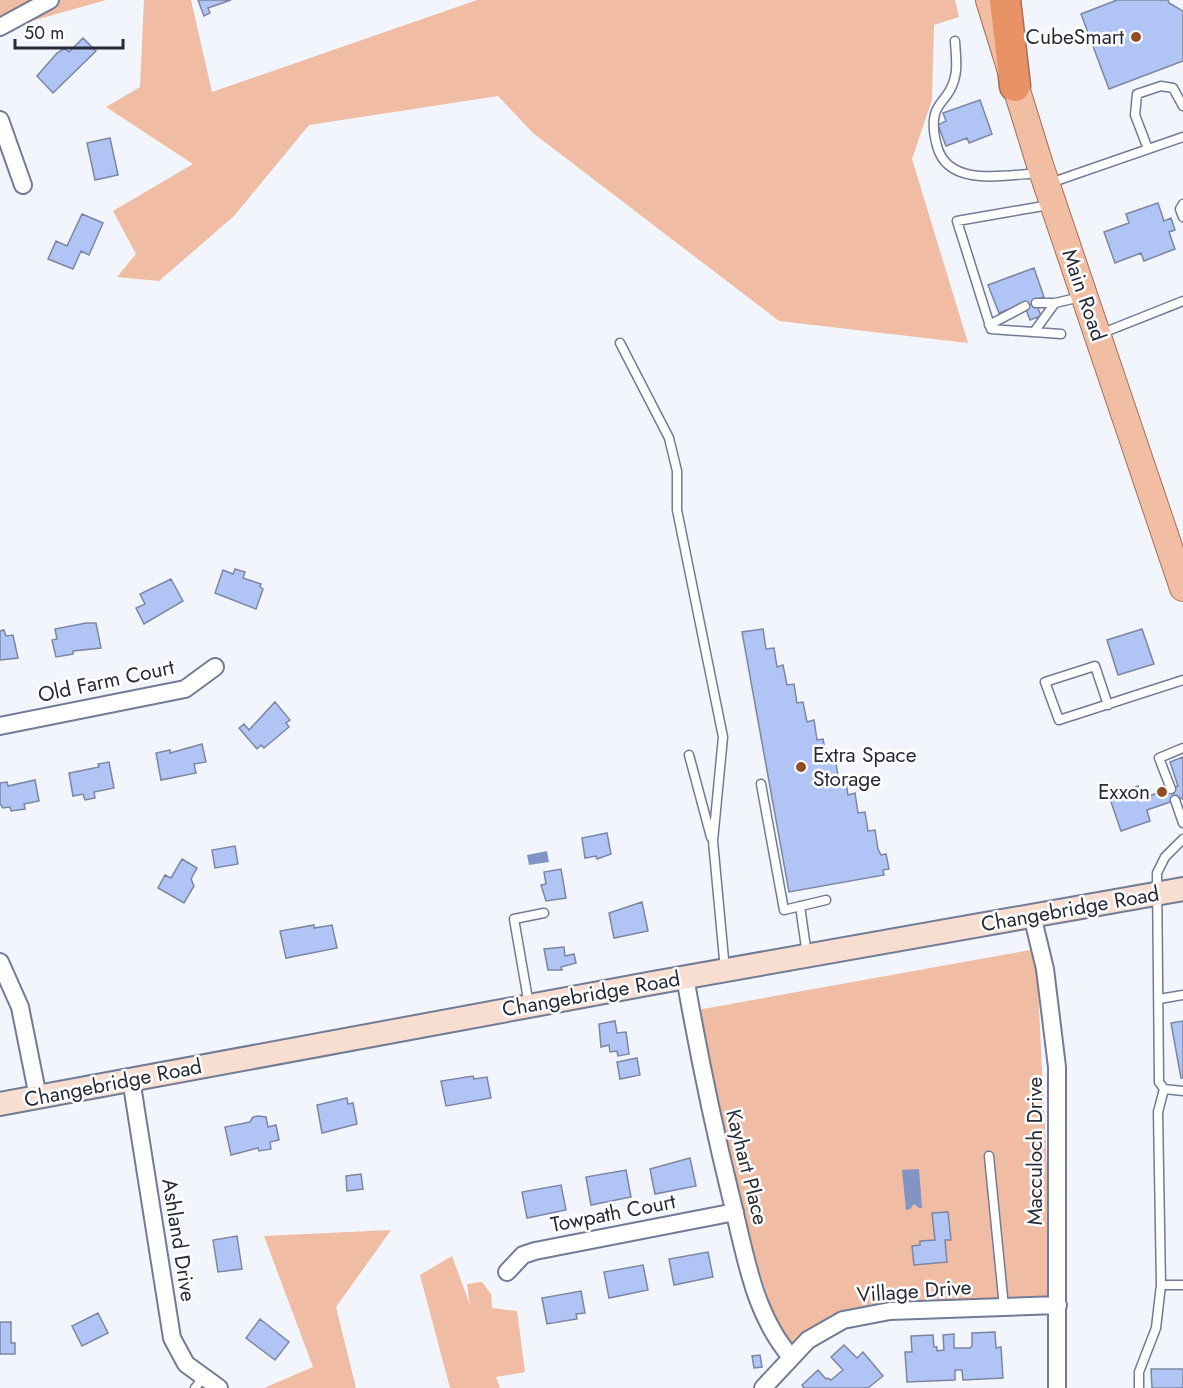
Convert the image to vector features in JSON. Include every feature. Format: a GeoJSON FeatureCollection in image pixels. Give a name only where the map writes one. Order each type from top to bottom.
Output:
{"type":"FeatureCollection","features":[{"type":"Feature","properties":{"kind":"highway"},"geometry":{"type":"LineString","coordinates":[[1005,0],[1015,86]]}},
{"type":"Feature","properties":{"kind":"main road","name":"Main Road"},"geometry":{"type":"LineString","coordinates":[[989,0],[1047,187],[1173,547],[1183,588]]}},
{"type":"Feature","properties":{"kind":"main road","name":"Changebridge Road"},"geometry":{"type":"LineString","coordinates":[[0,1104],[530,1005],[1183,889]]}},
{"type":"Feature","properties":{"kind":"street"},"geometry":{"type":"LineString","coordinates":[[0,27],[50,0]]}},
{"type":"Feature","properties":{"kind":"street"},"geometry":{"type":"LineString","coordinates":[[0,120],[23,185]]}},
{"type":"Feature","properties":{"kind":"street","name":"Old Farm Court"},"geometry":{"type":"LineString","coordinates":[[0,726],[185,689],[215,667]]}},
{"type":"Feature","properties":{"kind":"street","name":"Macculoch Drive"},"geometry":{"type":"LineString","coordinates":[[1032,915],[1045,969],[1057,1067],[1057,1388]]}},
{"type":"Feature","properties":{"kind":"street"},"geometry":{"type":"LineString","coordinates":[[0,963],[20,1007],[38,1097]]}},
{"type":"Feature","properties":{"kind":"street","name":"Kayhart Place"},"geometry":{"type":"LineString","coordinates":[[685,977],[704,1088],[765,1321],[792,1357]]}},
{"type":"Feature","properties":{"kind":"street","name":"Ashland Drive"},"geometry":{"type":"LineString","coordinates":[[131,1079],[172,1338],[186,1364],[200,1383],[219,1388]]}},
{"type":"Feature","properties":{"kind":"street","name":"Towpath Court"},"geometry":{"type":"LineString","coordinates":[[507,1272],[523,1256],[535,1251],[735,1212]]}},
{"type":"Feature","properties":{"kind":"street","name":"Village Drive"},"geometry":{"type":"LineString","coordinates":[[763,1388],[808,1340],[825,1328],[852,1317],[890,1311],[1058,1305]]}},
{"type":"Feature","properties":{"kind":"lane"},"geometry":{"type":"LineString","coordinates":[[955,41],[957,73],[950,91],[935,112],[933,131],[939,153],[947,165],[956,171],[1047,187]]}},
{"type":"Feature","properties":{"kind":"lane"},"geometry":{"type":"LineString","coordinates":[[1148,149],[1135,114],[1137,94],[1161,86],[1173,88],[1183,106]]}},
{"type":"Feature","properties":{"kind":"lane"},"geometry":{"type":"LineString","coordinates":[[1061,334],[990,329],[957,221],[1183,137]]}},
{"type":"Feature","properties":{"kind":"lane"},"geometry":{"type":"LineString","coordinates":[[1183,204],[1180,209],[1183,217]]}},
{"type":"Feature","properties":{"kind":"lane"},"geometry":{"type":"LineString","coordinates":[[1038,306],[1084,296]]}},
{"type":"Feature","properties":{"kind":"lane"},"geometry":{"type":"LineString","coordinates":[[1097,335],[1183,301]]}},
{"type":"Feature","properties":{"kind":"lane"},"geometry":{"type":"LineString","coordinates":[[1034,332],[1051,303]]}},
{"type":"Feature","properties":{"kind":"lane"},"geometry":{"type":"LineString","coordinates":[[989,325],[1026,310]]}},
{"type":"Feature","properties":{"kind":"lane"},"geometry":{"type":"LineString","coordinates":[[620,343],[639,383],[662,421],[677,471],[677,510],[723,737],[713,841]]}},
{"type":"Feature","properties":{"kind":"lane"},"geometry":{"type":"LineString","coordinates":[[1108,705],[1095,666],[1045,682],[1059,720],[1108,705],[1183,680]]}},
{"type":"Feature","properties":{"kind":"lane"},"geometry":{"type":"LineString","coordinates":[[1171,789],[1160,758],[1183,748]]}},
{"type":"Feature","properties":{"kind":"lane"},"geometry":{"type":"LineString","coordinates":[[689,755],[713,841],[725,970]]}},
{"type":"Feature","properties":{"kind":"lane"},"geometry":{"type":"LineString","coordinates":[[761,784],[784,910],[826,900]]}},
{"type":"Feature","properties":{"kind":"lane"},"geometry":{"type":"LineString","coordinates":[[1175,800],[1183,823]]}},
{"type":"Feature","properties":{"kind":"lane"},"geometry":{"type":"LineString","coordinates":[[1183,839],[1165,857],[1157,869],[1159,1082],[1164,1089],[1183,1091]]}},
{"type":"Feature","properties":{"kind":"lane"},"geometry":{"type":"LineString","coordinates":[[800,906],[807,956]]}},
{"type":"Feature","properties":{"kind":"lane"},"geometry":{"type":"LineString","coordinates":[[530,1005],[514,919],[544,913]]}},
{"type":"Feature","properties":{"kind":"lane"},"geometry":{"type":"LineString","coordinates":[[1159,999],[1183,995]]}},
{"type":"Feature","properties":{"kind":"lane"},"geometry":{"type":"LineString","coordinates":[[1139,1388],[1139,1372],[1156,1328],[1161,1285],[1158,1112],[1164,1089]]}},
{"type":"Feature","properties":{"kind":"lane"},"geometry":{"type":"LineString","coordinates":[[989,1155],[1004,1308]]}},
{"type":"Feature","properties":{"kind":"lane"},"geometry":{"type":"LineString","coordinates":[[1161,1285],[1183,1285]]}},
{"type":"Feature","properties":{"kind":"shaded area"},"geometry":{"type":"Polygon","coordinates":[[[0,0],[106,0],[0,30],[0,0]]]}},
{"type":"Feature","properties":{"kind":"shaded area"},"geometry":{"type":"Polygon","coordinates":[[[144,0],[191,0],[212,92],[477,0],[955,0],[959,17],[934,25],[932,100],[912,159],[968,343],[779,321],[533,133],[498,96],[309,125],[234,216],[159,281],[117,277],[136,254],[113,211],[193,164],[106,107],[140,87],[144,0]]]}},
{"type":"Feature","properties":{"kind":"shaded area"},"geometry":{"type":"Polygon","coordinates":[[[1036,949],[1054,1306],[844,1324],[786,1353],[705,1104],[686,1012],[1036,949]]]}},
{"type":"Feature","properties":{"kind":"shaded area"},"geometry":{"type":"Polygon","coordinates":[[[391,1230],[336,1307],[356,1388],[264,1388],[313,1367],[264,1236],[391,1230]]]}},
{"type":"Feature","properties":{"kind":"shaded area"},"geometry":{"type":"Polygon","coordinates":[[[452,1256],[470,1305],[467,1284],[482,1282],[491,1294],[492,1308],[517,1311],[525,1372],[496,1377],[500,1388],[450,1388],[420,1275],[452,1256]]]}},
{"type":"Feature","properties":{"kind":"water"},"geometry":{"type":"Polygon","coordinates":[[[547,851],[549,862],[529,865],[527,855],[547,851]]]}},
{"type":"Feature","properties":{"kind":"water"},"geometry":{"type":"Polygon","coordinates":[[[919,1169],[922,1208],[914,1204],[906,1210],[902,1170],[919,1169]]]}},
{"type":"Feature","properties":{"kind":"building"},"geometry":{"type":"Polygon","coordinates":[[[198,0],[231,0],[208,8],[210,13],[204,16],[198,0]]]}},
{"type":"Feature","properties":{"kind":"building","name":"CubeSmart"},"geometry":{"type":"Polygon","coordinates":[[[1117,0],[1168,0],[1169,3],[1183,11],[1183,61],[1109,89],[1081,14],[1117,0]]]}},
{"type":"Feature","properties":{"kind":"building"},"geometry":{"type":"Polygon","coordinates":[[[83,38],[96,51],[53,93],[37,76],[57,53],[65,48],[69,52],[83,38]]]}},
{"type":"Feature","properties":{"kind":"building"},"geometry":{"type":"Polygon","coordinates":[[[980,100],[992,134],[969,143],[967,138],[946,146],[938,125],[946,121],[943,113],[980,100]]]}},
{"type":"Feature","properties":{"kind":"building"},"geometry":{"type":"Polygon","coordinates":[[[110,138],[118,175],[95,180],[87,143],[110,138]]]}},
{"type":"Feature","properties":{"kind":"building"},"geometry":{"type":"Polygon","coordinates":[[[1158,203],[1164,221],[1171,218],[1175,230],[1169,232],[1175,249],[1144,261],[1141,253],[1115,263],[1104,232],[1129,223],[1126,214],[1158,203]]]}},
{"type":"Feature","properties":{"kind":"building"},"geometry":{"type":"Polygon","coordinates":[[[82,214],[103,223],[89,255],[81,251],[73,269],[48,259],[56,241],[67,246],[82,214]]]}},
{"type":"Feature","properties":{"kind":"building"},"geometry":{"type":"Polygon","coordinates":[[[1034,268],[1044,297],[1035,300],[1041,316],[1030,320],[1024,304],[999,313],[988,285],[1034,268]]]}},
{"type":"Feature","properties":{"kind":"building"},"geometry":{"type":"Polygon","coordinates":[[[235,569],[245,572],[243,578],[261,584],[260,587],[263,589],[256,609],[215,593],[223,570],[233,574],[235,569]]]}},
{"type":"Feature","properties":{"kind":"building"},"geometry":{"type":"Polygon","coordinates":[[[171,579],[183,601],[144,624],[136,608],[145,604],[140,594],[171,579]]]}},
{"type":"Feature","properties":{"kind":"building"},"geometry":{"type":"Polygon","coordinates":[[[96,623],[101,648],[73,651],[73,654],[56,657],[52,640],[57,639],[55,629],[96,623]]]}},
{"type":"Feature","properties":{"kind":"building","name":"Extra Space Storage"},"geometry":{"type":"Polygon","coordinates":[[[763,629],[766,649],[774,648],[777,667],[783,665],[787,685],[794,684],[797,703],[803,702],[807,722],[814,720],[817,740],[823,739],[827,759],[835,757],[838,776],[845,775],[848,795],[855,793],[858,813],[865,812],[868,831],[875,830],[878,849],[881,855],[886,854],[889,869],[883,870],[884,875],[789,892],[742,632],[763,629]]]}},
{"type":"Feature","properties":{"kind":"building"},"geometry":{"type":"Polygon","coordinates":[[[1142,629],[1154,664],[1118,675],[1107,640],[1142,629]]]}},
{"type":"Feature","properties":{"kind":"building"},"geometry":{"type":"Polygon","coordinates":[[[4,630],[6,636],[13,635],[18,658],[0,660],[0,631],[4,630]]]}},
{"type":"Feature","properties":{"kind":"building"},"geometry":{"type":"Polygon","coordinates":[[[275,702],[290,720],[286,723],[289,727],[264,748],[261,745],[257,749],[239,728],[244,724],[249,730],[275,702]]]}},
{"type":"Feature","properties":{"kind":"building"},"geometry":{"type":"Polygon","coordinates":[[[202,744],[206,762],[194,764],[196,773],[161,780],[156,753],[170,750],[170,753],[202,744]]]}},
{"type":"Feature","properties":{"kind":"building"},"geometry":{"type":"Polygon","coordinates":[[[1183,757],[1183,800],[1182,798],[1147,810],[1150,821],[1121,831],[1109,796],[1138,786],[1143,798],[1178,786],[1170,762],[1183,757]]]}},
{"type":"Feature","properties":{"kind":"building"},"geometry":{"type":"Polygon","coordinates":[[[109,762],[114,788],[94,792],[95,798],[85,800],[83,794],[73,796],[69,773],[99,767],[98,764],[109,762]]]}},
{"type":"Feature","properties":{"kind":"building"},"geometry":{"type":"Polygon","coordinates":[[[35,780],[39,801],[24,804],[25,809],[11,811],[10,807],[3,808],[0,804],[0,783],[7,782],[8,786],[35,780]]]}},
{"type":"Feature","properties":{"kind":"building"},"geometry":{"type":"Polygon","coordinates":[[[607,833],[611,854],[597,859],[596,856],[585,858],[582,838],[607,833]]]}},
{"type":"Feature","properties":{"kind":"building"},"geometry":{"type":"Polygon","coordinates":[[[235,846],[238,864],[215,868],[212,850],[235,846]]]}},
{"type":"Feature","properties":{"kind":"building"},"geometry":{"type":"Polygon","coordinates":[[[182,859],[197,868],[191,879],[194,886],[184,903],[158,888],[165,875],[171,878],[182,859]]]}},
{"type":"Feature","properties":{"kind":"building"},"geometry":{"type":"Polygon","coordinates":[[[561,869],[566,898],[546,901],[541,885],[546,884],[544,872],[561,869]]]}},
{"type":"Feature","properties":{"kind":"building"},"geometry":{"type":"Polygon","coordinates":[[[642,902],[648,931],[614,938],[609,913],[642,902]]]}},
{"type":"Feature","properties":{"kind":"building"},"geometry":{"type":"Polygon","coordinates":[[[314,925],[314,928],[332,925],[337,948],[286,958],[280,931],[314,925]]]}},
{"type":"Feature","properties":{"kind":"building"},"geometry":{"type":"Polygon","coordinates":[[[564,947],[565,956],[574,954],[576,963],[561,967],[562,970],[548,970],[544,949],[564,947]]]}},
{"type":"Feature","properties":{"kind":"building"},"geometry":{"type":"Polygon","coordinates":[[[615,1021],[617,1033],[626,1032],[629,1054],[618,1056],[617,1051],[610,1052],[609,1045],[601,1047],[599,1024],[615,1021]]]}},
{"type":"Feature","properties":{"kind":"building"},"geometry":{"type":"Polygon","coordinates":[[[1183,1021],[1183,1078],[1181,1078],[1171,1023],[1183,1021]]]}},
{"type":"Feature","properties":{"kind":"building"},"geometry":{"type":"Polygon","coordinates":[[[637,1058],[640,1075],[620,1079],[617,1062],[637,1058]]]}},
{"type":"Feature","properties":{"kind":"building"},"geometry":{"type":"Polygon","coordinates":[[[473,1076],[474,1079],[487,1077],[491,1098],[446,1106],[441,1081],[473,1076]]]}},
{"type":"Feature","properties":{"kind":"building"},"geometry":{"type":"Polygon","coordinates":[[[347,1098],[348,1104],[353,1103],[357,1124],[322,1133],[317,1105],[347,1098]]]}},
{"type":"Feature","properties":{"kind":"building"},"geometry":{"type":"Polygon","coordinates":[[[253,1117],[266,1117],[268,1127],[276,1125],[279,1140],[270,1142],[271,1149],[259,1151],[258,1148],[231,1155],[225,1127],[250,1122],[253,1117]]]}},
{"type":"Feature","properties":{"kind":"building"},"geometry":{"type":"Polygon","coordinates":[[[690,1158],[696,1186],[655,1194],[650,1169],[690,1158]]]}},
{"type":"Feature","properties":{"kind":"building"},"geometry":{"type":"Polygon","coordinates":[[[626,1170],[631,1197],[591,1205],[586,1177],[626,1170]]]}},
{"type":"Feature","properties":{"kind":"building"},"geometry":{"type":"Polygon","coordinates":[[[361,1174],[363,1189],[347,1191],[346,1176],[361,1174]]]}},
{"type":"Feature","properties":{"kind":"building"},"geometry":{"type":"Polygon","coordinates":[[[561,1185],[566,1210],[527,1218],[522,1192],[561,1185]]]}},
{"type":"Feature","properties":{"kind":"building"},"geometry":{"type":"Polygon","coordinates":[[[948,1212],[951,1240],[945,1240],[947,1262],[914,1265],[912,1246],[920,1245],[920,1241],[935,1240],[932,1213],[948,1212]]]}},
{"type":"Feature","properties":{"kind":"building"},"geometry":{"type":"Polygon","coordinates":[[[237,1236],[242,1269],[218,1272],[213,1240],[237,1236]]]}},
{"type":"Feature","properties":{"kind":"building"},"geometry":{"type":"Polygon","coordinates":[[[708,1252],[713,1277],[674,1285],[669,1259],[708,1252]]]}},
{"type":"Feature","properties":{"kind":"building"},"geometry":{"type":"Polygon","coordinates":[[[643,1265],[648,1290],[609,1298],[604,1272],[643,1265]]]}},
{"type":"Feature","properties":{"kind":"building"},"geometry":{"type":"Polygon","coordinates":[[[581,1291],[585,1313],[576,1314],[577,1319],[547,1324],[542,1298],[581,1291]]]}},
{"type":"Feature","properties":{"kind":"building"},"geometry":{"type":"Polygon","coordinates":[[[98,1313],[108,1333],[82,1346],[72,1326],[98,1313]]]}},
{"type":"Feature","properties":{"kind":"building"},"geometry":{"type":"Polygon","coordinates":[[[260,1319],[289,1342],[275,1360],[246,1338],[260,1319]]]}},
{"type":"Feature","properties":{"kind":"building"},"geometry":{"type":"Polygon","coordinates":[[[0,1322],[11,1322],[11,1343],[15,1343],[15,1354],[0,1354],[0,1322]]]}},
{"type":"Feature","properties":{"kind":"building"},"geometry":{"type":"Polygon","coordinates":[[[995,1332],[996,1348],[1001,1347],[1003,1378],[963,1380],[962,1370],[955,1370],[955,1380],[907,1382],[905,1352],[912,1352],[911,1336],[933,1335],[934,1347],[937,1347],[937,1351],[944,1350],[943,1335],[954,1334],[954,1348],[970,1348],[972,1333],[995,1332]]]}},
{"type":"Feature","properties":{"kind":"building"},"geometry":{"type":"Polygon","coordinates":[[[844,1345],[857,1358],[863,1352],[883,1376],[868,1388],[804,1388],[802,1385],[818,1370],[826,1379],[831,1380],[843,1370],[831,1357],[844,1345]]]}},
{"type":"Feature","properties":{"kind":"building"},"geometry":{"type":"Polygon","coordinates":[[[760,1355],[762,1367],[754,1368],[752,1356],[760,1355]]]}},
{"type":"Feature","properties":{"kind":"building"},"geometry":{"type":"Polygon","coordinates":[[[1151,1369],[1183,1369],[1183,1388],[1152,1388],[1151,1369]]]}},
{"type":"Feature","properties":{"kind":"place","name":"CubeSmart"},"geometry":{"type":"Point","coordinates":[1136,37]}},
{"type":"Feature","properties":{"kind":"place","name":"Extra Space Storage"},"geometry":{"type":"Point","coordinates":[801,767]}},
{"type":"Feature","properties":{"kind":"place","name":"Exxon"},"geometry":{"type":"Point","coordinates":[1162,792]}}]}
